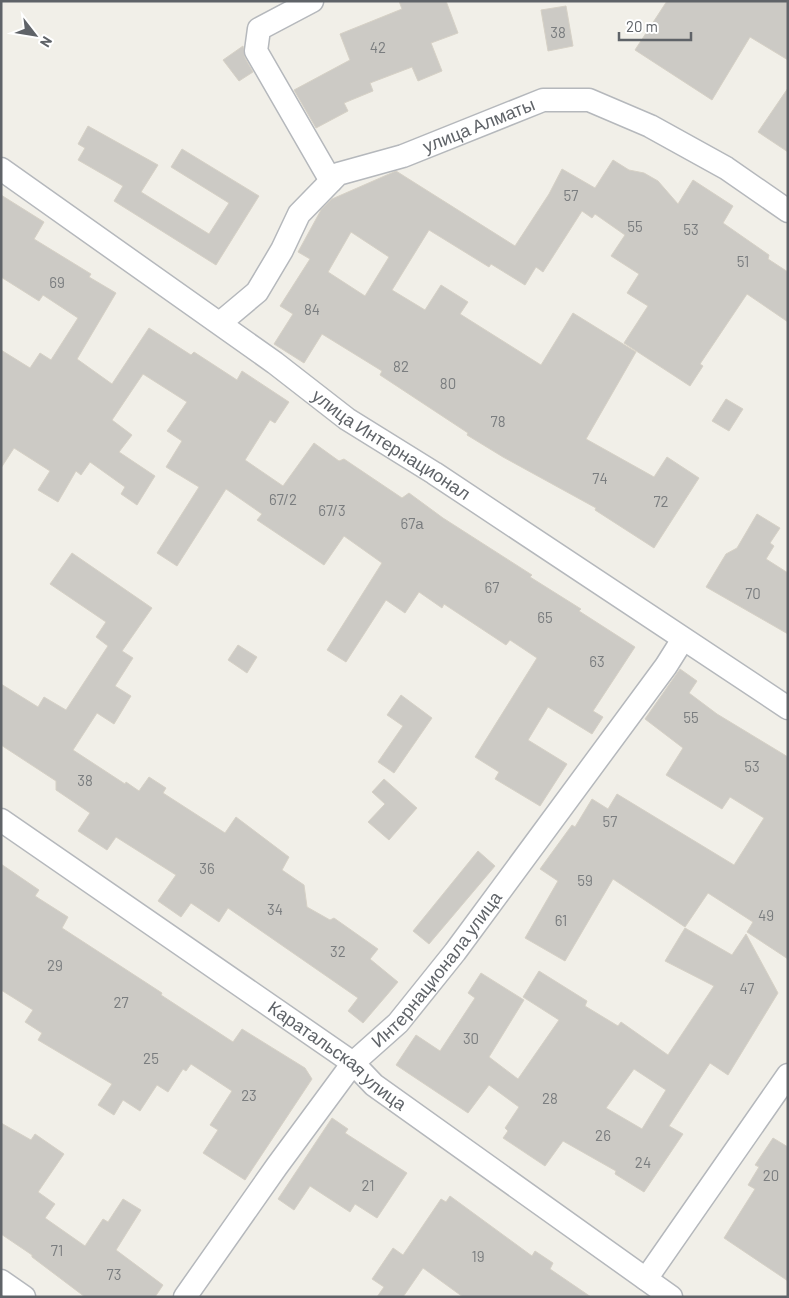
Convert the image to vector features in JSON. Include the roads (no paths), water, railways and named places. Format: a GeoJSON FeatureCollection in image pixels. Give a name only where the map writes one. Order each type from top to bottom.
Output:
{"type":"FeatureCollection","features":[{"type":"Feature","properties":{"kind":"street"},"geometry":{"type":"LineString","coordinates":[[312,1],[259,29],[256,51],[331,181]]}},
{"type":"Feature","properties":{"kind":"street","name":"улица Алматы"},"geometry":{"type":"LineString","coordinates":[[220,323],[257,292],[282,250],[299,214],[338,174],[403,156],[543,100],[589,100],[650,126],[726,168],[788,211]]}},
{"type":"Feature","properties":{"kind":"street","name":"улица Интернационал"},"geometry":{"type":"LineString","coordinates":[[1,169],[220,323],[347,419],[434,473],[788,708]]}},
{"type":"Feature","properties":{"kind":"street","name":"Интернационала улица"},"geometry":{"type":"LineString","coordinates":[[185,1297],[277,1166],[353,1063],[398,1023],[455,952],[666,666],[683,639]]}},
{"type":"Feature","properties":{"kind":"street","name":"Каратальская улица"},"geometry":{"type":"LineString","coordinates":[[1,820],[353,1063],[374,1085],[671,1297]]}},
{"type":"Feature","properties":{"kind":"street"},"geometry":{"type":"LineString","coordinates":[[646,1280],[788,1075]]}},
{"type":"Feature","properties":{"kind":"street"},"geometry":{"type":"LineString","coordinates":[[1,1281],[24,1297]]}}]}
